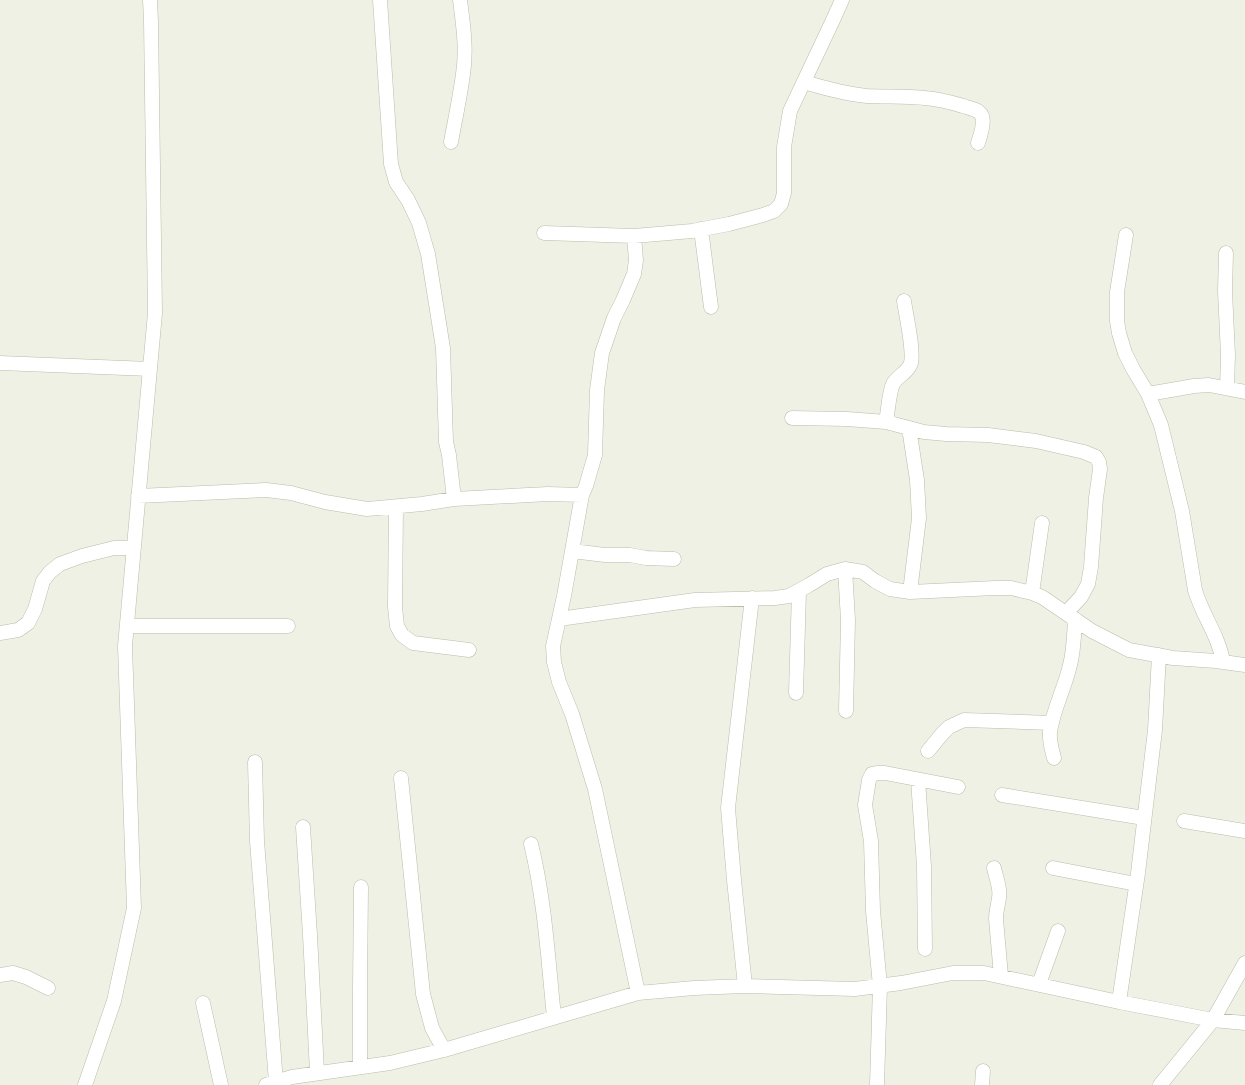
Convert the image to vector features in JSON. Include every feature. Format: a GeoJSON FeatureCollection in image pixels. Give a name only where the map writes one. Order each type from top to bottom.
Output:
{"type":"FeatureCollection","features":[{"type":"Feature","properties":{"kind":"street"},"geometry":{"type":"LineString","coordinates":[[85,1085],[114,1001],[134,908],[125,646],[155,313],[150,0]]}},
{"type":"Feature","properties":{"kind":"street"},"geometry":{"type":"LineString","coordinates":[[380,0],[391,164],[396,182],[408,200],[419,223],[428,254],[442,348],[446,442],[454,499]]}},
{"type":"Feature","properties":{"kind":"street"},"geometry":{"type":"LineString","coordinates":[[451,142],[464,73],[464,28],[460,0]]}},
{"type":"Feature","properties":{"kind":"street"},"geometry":{"type":"LineString","coordinates":[[544,233],[634,236],[729,224],[774,211],[781,204],[784,193],[784,147],[790,111],[842,0]]}},
{"type":"Feature","properties":{"kind":"street"},"geometry":{"type":"LineString","coordinates":[[804,82],[824,88],[867,96],[925,98],[946,101],[971,108],[978,111],[982,116],[983,121],[978,143]]}},
{"type":"Feature","properties":{"kind":"street"},"geometry":{"type":"LineString","coordinates":[[701,229],[711,307]]}},
{"type":"Feature","properties":{"kind":"street"},"geometry":{"type":"LineString","coordinates":[[1126,235],[1117,292],[1117,321],[1125,353],[1148,394],[1162,425],[1182,511],[1196,595],[1219,645],[1222,662]]}},
{"type":"Feature","properties":{"kind":"street"},"geometry":{"type":"LineString","coordinates":[[634,236],[636,260],[634,274],[614,318],[602,353],[597,390],[596,455],[582,495],[553,646],[554,662],[559,682],[575,722],[595,789],[638,993]]}},
{"type":"Feature","properties":{"kind":"street"},"geometry":{"type":"LineString","coordinates":[[1226,253],[1227,388]]}},
{"type":"Feature","properties":{"kind":"street"},"geometry":{"type":"LineString","coordinates":[[886,422],[891,388],[896,379],[908,369],[912,359],[904,301]]}},
{"type":"Feature","properties":{"kind":"street"},"geometry":{"type":"LineString","coordinates":[[0,363],[150,369]]}},
{"type":"Feature","properties":{"kind":"street"},"geometry":{"type":"LineString","coordinates":[[1148,394],[1194,386],[1227,388],[1245,392]]}},
{"type":"Feature","properties":{"kind":"street"},"geometry":{"type":"LineString","coordinates":[[792,418],[886,422],[924,432],[988,435],[1036,441],[1084,452],[1096,457],[1100,469],[1090,576],[1088,584],[1070,616],[1074,644],[1070,667],[1050,733],[1054,758]]}},
{"type":"Feature","properties":{"kind":"street"},"geometry":{"type":"LineString","coordinates":[[909,428],[917,480],[919,518],[910,592]]}},
{"type":"Feature","properties":{"kind":"street"},"geometry":{"type":"LineString","coordinates":[[138,496],[266,490],[291,493],[325,502],[367,509],[454,499],[548,494],[582,495]]}},
{"type":"Feature","properties":{"kind":"street"},"geometry":{"type":"LineString","coordinates":[[396,507],[395,607],[397,626],[402,635],[413,643],[469,650]]}},
{"type":"Feature","properties":{"kind":"street"},"geometry":{"type":"LineString","coordinates":[[1032,593],[1042,523]]}},
{"type":"Feature","properties":{"kind":"street"},"geometry":{"type":"LineString","coordinates":[[0,633],[18,630],[28,623],[35,609],[43,581],[60,564],[114,548],[134,548]]}},
{"type":"Feature","properties":{"kind":"street"},"geometry":{"type":"LineString","coordinates":[[572,550],[605,555],[674,559]]}},
{"type":"Feature","properties":{"kind":"street"},"geometry":{"type":"LineString","coordinates":[[559,619],[695,600],[789,596],[827,574],[845,569],[863,572],[890,589],[910,592],[1011,588],[1032,593],[1042,597],[1092,632],[1130,650],[1174,658],[1245,665]]}},
{"type":"Feature","properties":{"kind":"street"},"geometry":{"type":"LineString","coordinates":[[845,569],[848,620],[846,711]]}},
{"type":"Feature","properties":{"kind":"street"},"geometry":{"type":"LineString","coordinates":[[796,693],[800,591]]}},
{"type":"Feature","properties":{"kind":"street"},"geometry":{"type":"LineString","coordinates":[[745,986],[728,808],[752,598]]}},
{"type":"Feature","properties":{"kind":"street"},"geometry":{"type":"LineString","coordinates":[[127,626],[288,626]]}},
{"type":"Feature","properties":{"kind":"street"},"geometry":{"type":"LineString","coordinates":[[1119,1002],[1155,730],[1159,655]]}},
{"type":"Feature","properties":{"kind":"street"},"geometry":{"type":"LineString","coordinates":[[928,751],[942,734],[964,720],[1052,723]]}},
{"type":"Feature","properties":{"kind":"street"},"geometry":{"type":"LineString","coordinates":[[255,762],[271,1083],[317,1072],[390,1062],[444,1050],[638,993],[745,986],[855,989],[901,983],[953,972],[984,973],[1119,1002],[1213,1020],[1245,1023]]}},
{"type":"Feature","properties":{"kind":"street"},"geometry":{"type":"LineString","coordinates":[[877,1085],[880,986],[873,911],[871,841],[865,805],[869,780],[872,774],[885,773],[958,787]]}},
{"type":"Feature","properties":{"kind":"street"},"geometry":{"type":"LineString","coordinates":[[401,778],[423,994],[432,1028],[444,1050]]}},
{"type":"Feature","properties":{"kind":"street"},"geometry":{"type":"LineString","coordinates":[[918,780],[924,866],[925,949]]}},
{"type":"Feature","properties":{"kind":"street"},"geometry":{"type":"LineString","coordinates":[[1002,795],[1144,818]]}},
{"type":"Feature","properties":{"kind":"street"},"geometry":{"type":"LineString","coordinates":[[1184,821],[1245,831]]}},
{"type":"Feature","properties":{"kind":"street"},"geometry":{"type":"LineString","coordinates":[[303,827],[317,1072]]}},
{"type":"Feature","properties":{"kind":"street"},"geometry":{"type":"LineString","coordinates":[[530,844],[542,896],[554,1017]]}},
{"type":"Feature","properties":{"kind":"street"},"geometry":{"type":"LineString","coordinates":[[994,868],[1000,896],[996,919],[1000,976]]}},
{"type":"Feature","properties":{"kind":"street"},"geometry":{"type":"LineString","coordinates":[[1053,868],[1136,884]]}},
{"type":"Feature","properties":{"kind":"street"},"geometry":{"type":"LineString","coordinates":[[360,1066],[361,887]]}},
{"type":"Feature","properties":{"kind":"street"},"geometry":{"type":"LineString","coordinates":[[1039,984],[1058,931]]}},
{"type":"Feature","properties":{"kind":"street"},"geometry":{"type":"LineString","coordinates":[[1160,1085],[1213,1020],[1245,963]]}},
{"type":"Feature","properties":{"kind":"street"},"geometry":{"type":"LineString","coordinates":[[0,975],[13,973],[48,988]]}},
{"type":"Feature","properties":{"kind":"street"},"geometry":{"type":"LineString","coordinates":[[203,1003],[220,1085]]}}]}
